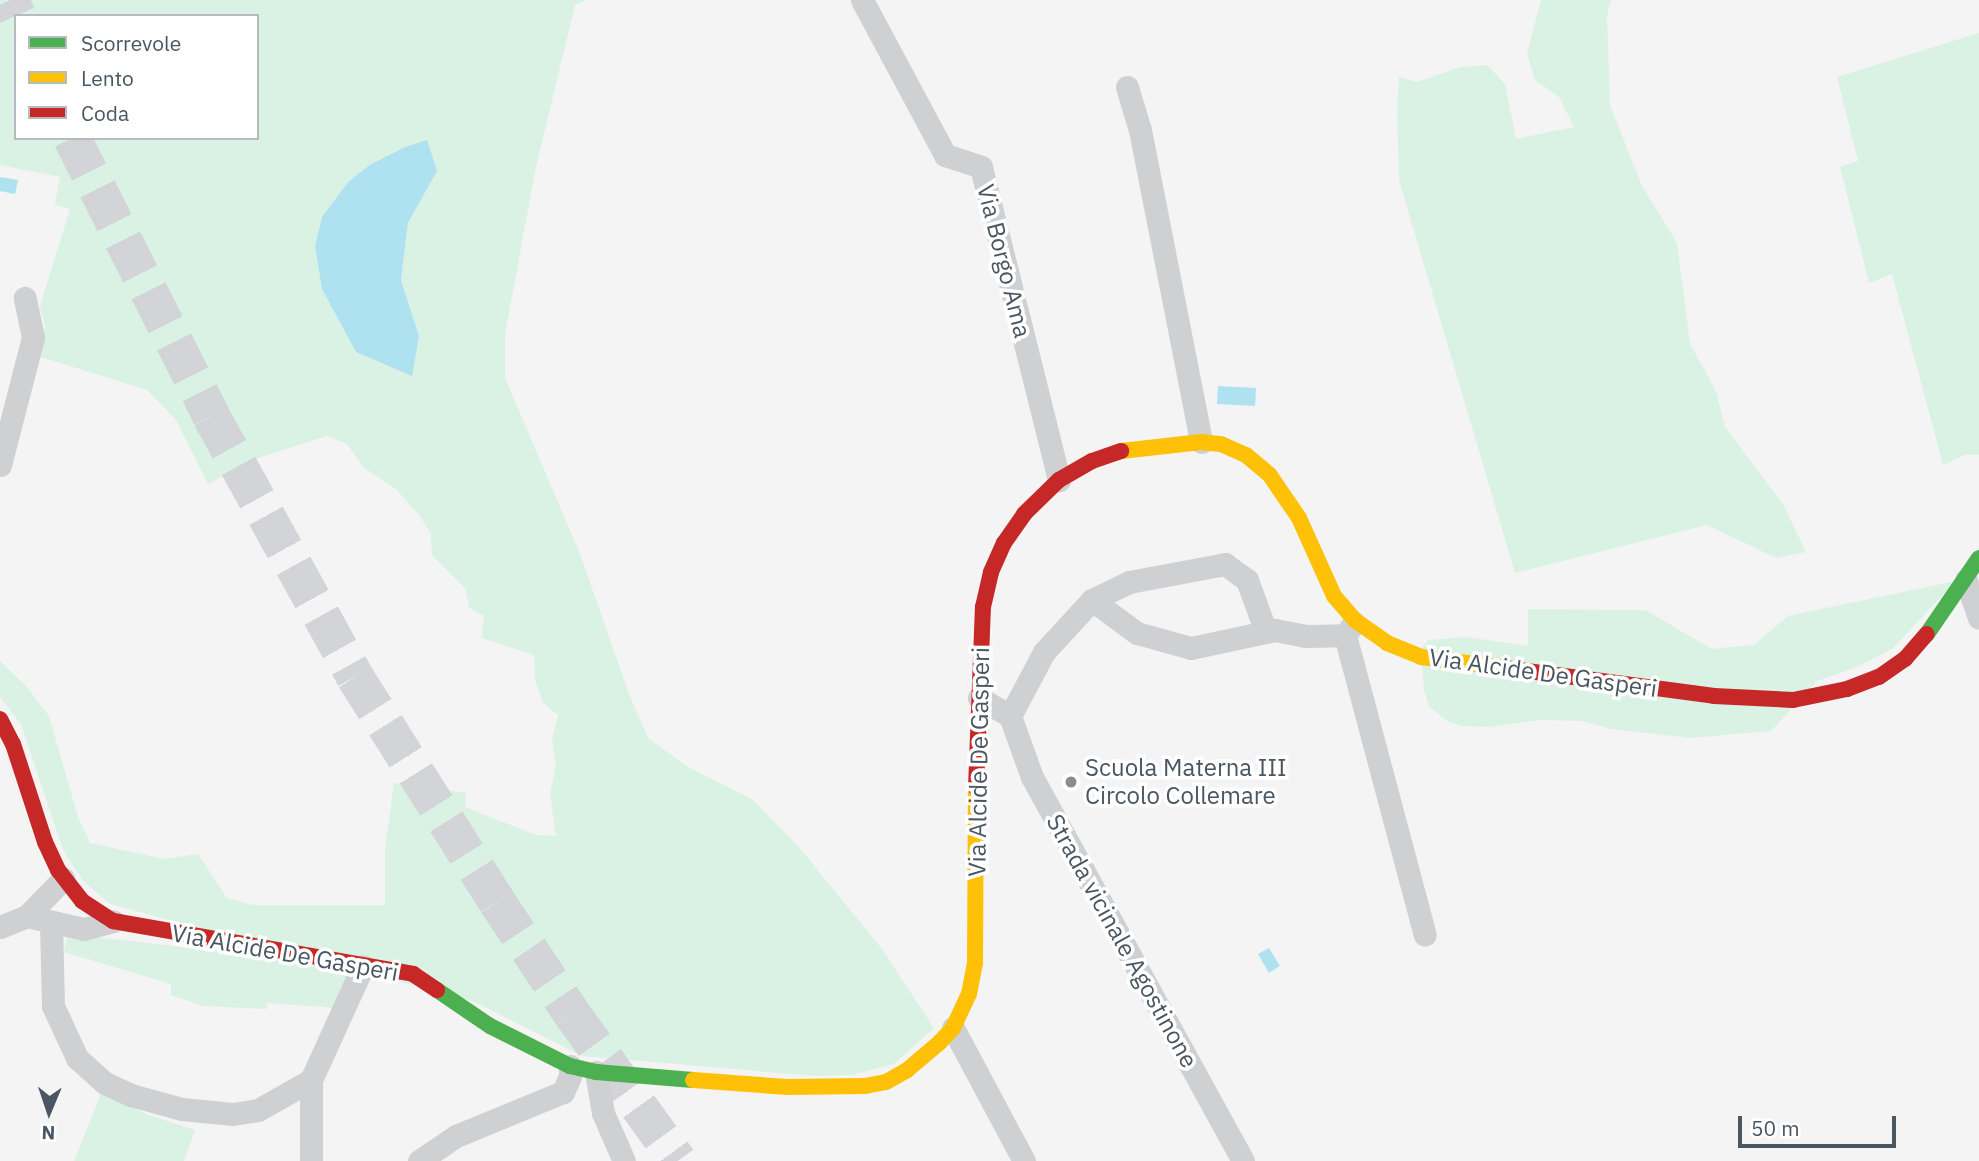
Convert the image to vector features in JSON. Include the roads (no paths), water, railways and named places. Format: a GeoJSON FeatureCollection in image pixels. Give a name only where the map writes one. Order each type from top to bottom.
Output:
{"type":"FeatureCollection","features":[{"type":"Feature","properties":{"kind":"street","name":"Via Borgo Ama"},"geometry":{"type":"LineString","coordinates":[[862,0],[945,155],[981,167],[1059,480]]}},
{"type":"Feature","properties":{"kind":"street"},"geometry":{"type":"LineString","coordinates":[[1127,87],[1140,130],[1201,442]]}},
{"type":"Feature","properties":{"kind":"street"},"geometry":{"type":"LineString","coordinates":[[0,465],[33,337],[25,298]]}},
{"type":"Feature","properties":{"kind":"street","name":"Via Alcide De Gasperi"},"geometry":{"type":"LineString","coordinates":[[0,719],[13,744],[49,853],[63,879],[89,906],[113,920],[413,974],[490,1026],[570,1066],[597,1072],[787,1087],[866,1086],[886,1082],[906,1071],[953,1027],[969,994],[975,963],[983,607],[991,572],[1004,543],[1024,514],[1059,480],[1092,461],[1124,450],[1201,442],[1221,444],[1246,455],[1269,474],[1299,518],[1350,628],[1425,935]]}},
{"type":"Feature","properties":{"kind":"street","name":"Via Alcide De Gasperi"},"geometry":{"type":"LineString","coordinates":[[1350,628],[1421,657],[1714,696],[1793,700],[1847,689],[1879,677],[1905,659],[1938,621],[1974,598],[1979,558]]}},
{"type":"Feature","properties":{"kind":"street"},"geometry":{"type":"LineString","coordinates":[[979,698],[1010,716],[1044,652],[1092,600],[1129,582],[1225,564],[1247,580],[1266,632]]}},
{"type":"Feature","properties":{"kind":"street"},"geometry":{"type":"LineString","coordinates":[[1092,600],[1137,634],[1191,648],[1275,630],[1306,636],[1350,628]]}},
{"type":"Feature","properties":{"kind":"street","name":"Strada vicinale Agostinone"},"geometry":{"type":"LineString","coordinates":[[1010,716],[1032,777],[1243,1161]]}},
{"type":"Feature","properties":{"kind":"street"},"geometry":{"type":"LineString","coordinates":[[0,927],[27,916],[63,879]]}},
{"type":"Feature","properties":{"kind":"street"},"geometry":{"type":"LineString","coordinates":[[27,916],[84,929],[113,920]]}},
{"type":"Feature","properties":{"kind":"street"},"geometry":{"type":"LineString","coordinates":[[51,923],[53,1006],[77,1058],[105,1083],[131,1095],[182,1109],[233,1114],[258,1110],[311,1080]]}},
{"type":"Feature","properties":{"kind":"street"},"geometry":{"type":"LineString","coordinates":[[311,1161],[311,1080],[363,966]]}},
{"type":"Feature","properties":{"kind":"street"},"geometry":{"type":"LineString","coordinates":[[953,1027],[1024,1161]]}},
{"type":"Feature","properties":{"kind":"street"},"geometry":{"type":"LineString","coordinates":[[419,1161],[456,1136],[563,1091],[570,1076],[570,1066]]}},
{"type":"Feature","properties":{"kind":"street"},"geometry":{"type":"LineString","coordinates":[[597,1072],[603,1113],[624,1161]]}},
{"type":"Feature","properties":{"kind":"water"},"geometry":{"type":"Polygon","coordinates":[[[427,140],[437,171],[408,223],[401,280],[419,336],[412,376],[356,352],[322,289],[315,246],[322,217],[348,182],[371,164],[405,147],[427,140]]]}},
{"type":"Feature","properties":{"kind":"water"},"geometry":{"type":"Polygon","coordinates":[[[0,177],[18,180],[15,194],[0,191],[0,177]]]}},
{"type":"Feature","properties":{"kind":"water"},"geometry":{"type":"Polygon","coordinates":[[[1218,386],[1256,388],[1255,406],[1217,404],[1218,386]]]}},
{"type":"Feature","properties":{"kind":"water"},"geometry":{"type":"Polygon","coordinates":[[[1269,948],[1280,966],[1269,973],[1258,954],[1269,948]]]}},
{"type":"Feature","properties":{"kind":"tunnel"},"geometry":{"type":"LineString","coordinates":[[10,0],[16,14]]}},
{"type":"Feature","properties":{"kind":"tunnel"},"geometry":{"type":"LineString","coordinates":[[73,140],[211,416],[355,677],[497,902],[572,1014],[678,1161]]}},
{"type":"Feature","properties":{"kind":"place","name":"Scuola Materna III Circolo Collemare"},"geometry":{"type":"Point","coordinates":[1071,782]}}]}
